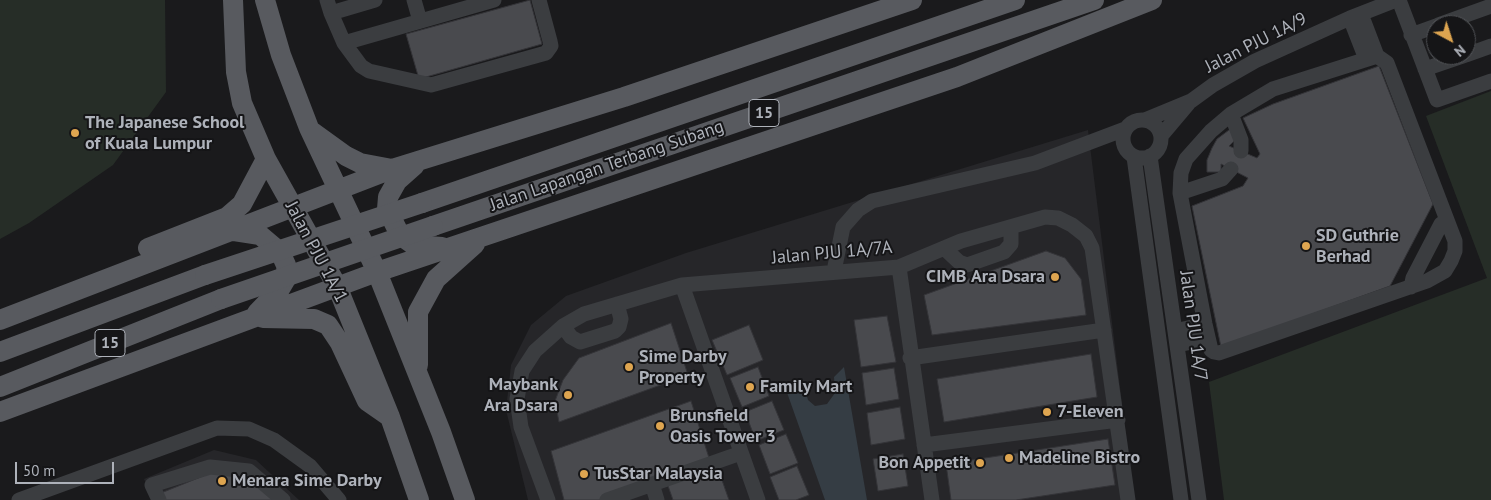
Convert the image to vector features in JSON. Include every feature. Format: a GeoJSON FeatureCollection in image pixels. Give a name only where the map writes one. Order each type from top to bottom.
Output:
{"type":"FeatureCollection","features":[{"type":"Feature","properties":{"kind":"main road","name":"Jalan PJU 1A/1"},"geometry":{"type":"LineString","coordinates":[[233,0],[236,72],[242,103],[266,159],[337,286],[390,417],[419,500]]}},
{"type":"Feature","properties":{"kind":"main road"},"geometry":{"type":"LineString","coordinates":[[265,0],[281,55],[309,128],[337,191],[377,272],[441,432],[465,500]]}},
{"type":"Feature","properties":{"kind":"main road"},"geometry":{"type":"LineString","coordinates":[[0,320],[392,170],[624,97],[912,0]]}},
{"type":"Feature","properties":{"kind":"main road","name":"Jalan Lapangan Terbang Subang"},"geometry":{"type":"LineString","coordinates":[[0,352],[205,276],[1015,0]]}},
{"type":"Feature","properties":{"kind":"main road","name":"Jalan Lapangan Terbang Subang"},"geometry":{"type":"LineString","coordinates":[[0,387],[221,299],[1094,0]]}},
{"type":"Feature","properties":{"kind":"main road"},"geometry":{"type":"LineString","coordinates":[[0,412],[337,286],[957,76],[1152,0]]}},
{"type":"Feature","properties":{"kind":"main road"},"geometry":{"type":"LineString","coordinates":[[309,128],[346,156],[360,163],[392,170]]}},
{"type":"Feature","properties":{"kind":"main road"},"geometry":{"type":"LineString","coordinates":[[22,311],[46,292],[81,275],[226,217],[242,204],[266,159]]}},
{"type":"Feature","properties":{"kind":"main road"},"geometry":{"type":"LineString","coordinates":[[420,161],[397,181],[388,197],[390,216],[400,235],[414,245],[454,246]]}},
{"type":"Feature","properties":{"kind":"main road"},"geometry":{"type":"LineString","coordinates":[[232,231],[260,235],[280,252],[286,265],[287,277],[280,290],[252,318]]}},
{"type":"Feature","properties":{"kind":"main road"},"geometry":{"type":"LineString","coordinates":[[418,375],[418,312],[436,279],[484,236]]}},
{"type":"Feature","properties":{"kind":"main road"},"geometry":{"type":"LineString","coordinates":[[252,318],[314,319],[328,325],[340,343],[366,401],[390,417]]}},
{"type":"Feature","properties":{"kind":"street"},"geometry":{"type":"LineString","coordinates":[[375,0],[329,7],[344,43],[354,59],[369,72],[422,85],[441,83],[546,53],[550,46],[550,41],[539,0]]}},
{"type":"Feature","properties":{"kind":"street"},"geometry":{"type":"LineString","coordinates":[[414,0],[420,22]]}},
{"type":"Feature","properties":{"kind":"street"},"geometry":{"type":"LineString","coordinates":[[1397,0],[1437,100],[1491,81]]}},
{"type":"Feature","properties":{"kind":"street","name":"Jalan PJU 1A/9"},"geometry":{"type":"LineString","coordinates":[[1161,136],[1191,101],[1213,84],[1255,61],[1355,16],[1397,0]]}},
{"type":"Feature","properties":{"kind":"street"},"geometry":{"type":"LineString","coordinates":[[344,43],[489,1]]}},
{"type":"Feature","properties":{"kind":"street"},"geometry":{"type":"LineString","coordinates":[[1465,15],[1491,6]]}},
{"type":"Feature","properties":{"kind":"street"},"geometry":{"type":"LineString","coordinates":[[1355,16],[1372,57]]}},
{"type":"Feature","properties":{"kind":"street"},"geometry":{"type":"LineString","coordinates":[[1411,35],[1426,29]]}},
{"type":"Feature","properties":{"kind":"street"},"geometry":{"type":"LineString","coordinates":[[1476,51],[1491,46]]}},
{"type":"Feature","properties":{"kind":"street"},"geometry":{"type":"LineString","coordinates":[[1372,57],[1387,63],[1455,241],[1455,251],[1445,271],[1411,287],[1219,353],[1211,350],[1180,193],[1181,173],[1186,159],[1211,131],[1232,114],[1273,90],[1372,57]]}},
{"type":"Feature","properties":{"kind":"street"},"geometry":{"type":"LineString","coordinates":[[1425,69],[1437,65]]}},
{"type":"Feature","properties":{"kind":"street","name":"Jalan PJU 1A/9"},"geometry":{"type":"LineString","coordinates":[[1146,120],[1191,101]]}},
{"type":"Feature","properties":{"kind":"street"},"geometry":{"type":"LineString","coordinates":[[1232,114],[1242,140],[1241,151]]}},
{"type":"Feature","properties":{"kind":"street"},"geometry":{"type":"LineString","coordinates":[[1146,120],[1159,129],[1161,136],[1156,151],[1150,156],[1134,157],[1125,149],[1122,143],[1125,129],[1130,123],[1146,120]]}},
{"type":"Feature","properties":{"kind":"street"},"geometry":{"type":"LineString","coordinates":[[834,271],[843,227],[858,210],[872,201],[1035,163],[1125,129]]}},
{"type":"Feature","properties":{"kind":"street","name":"Jalan PJU 1A/7"},"geometry":{"type":"LineString","coordinates":[[1150,156],[1199,500]]}},
{"type":"Feature","properties":{"kind":"street","name":"Jalan PJU 1A/7"},"geometry":{"type":"LineString","coordinates":[[1134,157],[1182,500]]}},
{"type":"Feature","properties":{"kind":"street"},"geometry":{"type":"LineString","coordinates":[[1180,193],[1222,180],[1231,169]]}},
{"type":"Feature","properties":{"kind":"street","name":"Jalan PJU 1A/7A"},"geometry":{"type":"LineString","coordinates":[[548,500],[521,428],[517,399],[522,371],[535,351],[562,326],[584,314],[682,285],[899,267],[944,248],[1045,217],[1058,218],[1072,224],[1086,236],[1092,248],[1128,500]]}},
{"type":"Feature","properties":{"kind":"street"},"geometry":{"type":"LineString","coordinates":[[1411,287],[1413,278],[1441,224],[1447,220]]}},
{"type":"Feature","properties":{"kind":"street"},"geometry":{"type":"LineString","coordinates":[[944,248],[958,262],[967,265],[1004,252],[1011,244],[1011,227]]}},
{"type":"Feature","properties":{"kind":"street"},"geometry":{"type":"LineString","coordinates":[[899,267],[910,358],[932,500]]}},
{"type":"Feature","properties":{"kind":"street"},"geometry":{"type":"LineString","coordinates":[[682,285],[758,500]]}},
{"type":"Feature","properties":{"kind":"street"},"geometry":{"type":"LineString","coordinates":[[562,326],[572,337],[580,342],[615,331],[620,318],[618,304]]}},
{"type":"Feature","properties":{"kind":"street"},"geometry":{"type":"LineString","coordinates":[[910,358],[1104,330]]}},
{"type":"Feature","properties":{"kind":"street"},"geometry":{"type":"LineString","coordinates":[[1176,338],[1206,331]]}},
{"type":"Feature","properties":{"kind":"street"},"geometry":{"type":"LineString","coordinates":[[924,445],[1118,420]]}},
{"type":"Feature","properties":{"kind":"street"},"geometry":{"type":"LineString","coordinates":[[19,500],[217,428],[249,429],[274,440],[310,466],[339,500]]}},
{"type":"Feature","properties":{"kind":"street"},"geometry":{"type":"LineString","coordinates":[[607,500],[741,453]]}},
{"type":"Feature","properties":{"kind":"street"},"geometry":{"type":"LineString","coordinates":[[159,500],[152,485],[210,467],[249,471],[283,500]]}},
{"type":"Feature","properties":{"kind":"street"},"geometry":{"type":"LineString","coordinates":[[652,484],[657,500]]}},
{"type":"Feature","properties":{"kind":"shaded area","name":"The Japanese School of Kuala Lumpur"},"geometry":{"type":"Polygon","coordinates":[[[0,0],[165,0],[166,92],[113,165],[29,223],[0,239],[0,0]]]}},
{"type":"Feature","properties":{"kind":"shaded area"},"geometry":{"type":"Polygon","coordinates":[[[1491,91],[1491,500],[1224,500],[1209,382],[1487,278],[1426,116],[1491,91]]]}},
{"type":"Feature","properties":{"kind":"shaded area"},"geometry":{"type":"Polygon","coordinates":[[[1088,130],[1134,500],[528,500],[506,410],[511,365],[531,325],[566,296],[686,253],[1088,130]]]}},
{"type":"Feature","properties":{"kind":"shaded area"},"geometry":{"type":"Polygon","coordinates":[[[844,367],[867,500],[825,500],[784,384],[804,386],[808,400],[815,406],[827,404],[835,393],[834,377],[844,367]]]}},
{"type":"Feature","properties":{"kind":"shaded area"},"geometry":{"type":"Polygon","coordinates":[[[214,450],[256,460],[299,500],[153,500],[144,479],[214,450]]]}},
{"type":"Feature","properties":{"kind":"building"},"geometry":{"type":"Polygon","coordinates":[[[530,0],[542,44],[419,79],[406,34],[530,0]]]}},
{"type":"Feature","properties":{"kind":"building","name":"SD Guthrie Berhad"},"geometry":{"type":"Polygon","coordinates":[[[1379,66],[1433,204],[1390,286],[1221,347],[1192,206],[1243,186],[1248,178],[1221,164],[1221,172],[1207,172],[1207,160],[1217,139],[1233,127],[1238,137],[1229,146],[1257,158],[1260,154],[1243,118],[1273,104],[1379,66]]]}},
{"type":"Feature","properties":{"kind":"building"},"geometry":{"type":"Polygon","coordinates":[[[1046,251],[1065,258],[1081,279],[1086,315],[932,335],[924,295],[1046,251]]]}},
{"type":"Feature","properties":{"kind":"building"},"geometry":{"type":"Polygon","coordinates":[[[887,316],[896,362],[861,367],[854,320],[887,316]]]}},
{"type":"Feature","properties":{"kind":"building","name":"Sime Darby Property"},"geometry":{"type":"Polygon","coordinates":[[[671,323],[688,375],[559,422],[555,401],[563,380],[579,358],[671,323]]]}},
{"type":"Feature","properties":{"kind":"building"},"geometry":{"type":"Polygon","coordinates":[[[749,325],[763,360],[727,375],[712,340],[749,325]]]}},
{"type":"Feature","properties":{"kind":"building"},"geometry":{"type":"Polygon","coordinates":[[[1091,354],[1097,397],[944,422],[937,379],[1091,354]]]}},
{"type":"Feature","properties":{"kind":"building","name":"Family Mart"},"geometry":{"type":"Polygon","coordinates":[[[758,367],[769,396],[742,407],[730,378],[758,367]]]}},
{"type":"Feature","properties":{"kind":"building"},"geometry":{"type":"Polygon","coordinates":[[[894,368],[899,399],[866,405],[862,373],[894,368]]]}},
{"type":"Feature","properties":{"kind":"building","name":"Brunsfield Oasis Tower 3"},"geometry":{"type":"Polygon","coordinates":[[[691,401],[710,461],[602,500],[564,500],[551,451],[691,401]]]}},
{"type":"Feature","properties":{"kind":"building"},"geometry":{"type":"Polygon","coordinates":[[[772,401],[784,430],[756,441],[745,412],[772,401]]]}},
{"type":"Feature","properties":{"kind":"building"},"geometry":{"type":"Polygon","coordinates":[[[900,407],[905,439],[871,445],[867,413],[900,407]]]}},
{"type":"Feature","properties":{"kind":"building"},"geometry":{"type":"Polygon","coordinates":[[[786,434],[798,463],[770,474],[759,445],[786,434]]]}},
{"type":"Feature","properties":{"kind":"building"},"geometry":{"type":"Polygon","coordinates":[[[1108,439],[1115,485],[1016,500],[951,500],[946,464],[1108,439]]]}},
{"type":"Feature","properties":{"kind":"building"},"geometry":{"type":"Polygon","coordinates":[[[903,454],[908,486],[878,491],[873,459],[903,454]]]}},
{"type":"Feature","properties":{"kind":"building"},"geometry":{"type":"Polygon","coordinates":[[[717,466],[729,500],[673,500],[667,483],[717,466]]]}},
{"type":"Feature","properties":{"kind":"building"},"geometry":{"type":"Polygon","coordinates":[[[797,466],[809,495],[796,500],[779,500],[770,477],[797,466]]]}},
{"type":"Feature","properties":{"kind":"building","name":"Menara Sime Darby"},"geometry":{"type":"Polygon","coordinates":[[[213,472],[240,476],[266,487],[279,500],[164,500],[161,493],[213,472]]]}},
{"type":"Feature","properties":{"kind":"place","name":"The Japanese School of Kuala Lumpur"},"geometry":{"type":"Point","coordinates":[75,133]}},
{"type":"Feature","properties":{"kind":"place","name":"SD Guthrie Berhad"},"geometry":{"type":"Point","coordinates":[1306,246]}},
{"type":"Feature","properties":{"kind":"place","name":"CIMB Ara Dsara"},"geometry":{"type":"Point","coordinates":[1055,277]}},
{"type":"Feature","properties":{"kind":"place","name":"Sime Darby Property"},"geometry":{"type":"Point","coordinates":[629,367]}},
{"type":"Feature","properties":{"kind":"place","name":"Family Mart"},"geometry":{"type":"Point","coordinates":[750,387]}},
{"type":"Feature","properties":{"kind":"place","name":"Maybank Ara Dsara"},"geometry":{"type":"Point","coordinates":[568,395]}},
{"type":"Feature","properties":{"kind":"place","name":"7-Eleven"},"geometry":{"type":"Point","coordinates":[1047,412]}},
{"type":"Feature","properties":{"kind":"place","name":"Brunsfield Oasis Tower 3"},"geometry":{"type":"Point","coordinates":[660,426]}},
{"type":"Feature","properties":{"kind":"place","name":"Madeline Bistro"},"geometry":{"type":"Point","coordinates":[1009,458]}},
{"type":"Feature","properties":{"kind":"place","name":"Bon Appetit"},"geometry":{"type":"Point","coordinates":[980,463]}},
{"type":"Feature","properties":{"kind":"place","name":"TusStar Malaysia"},"geometry":{"type":"Point","coordinates":[584,474]}},
{"type":"Feature","properties":{"kind":"place","name":"Menara Sime Darby"},"geometry":{"type":"Point","coordinates":[222,481]}}]}
